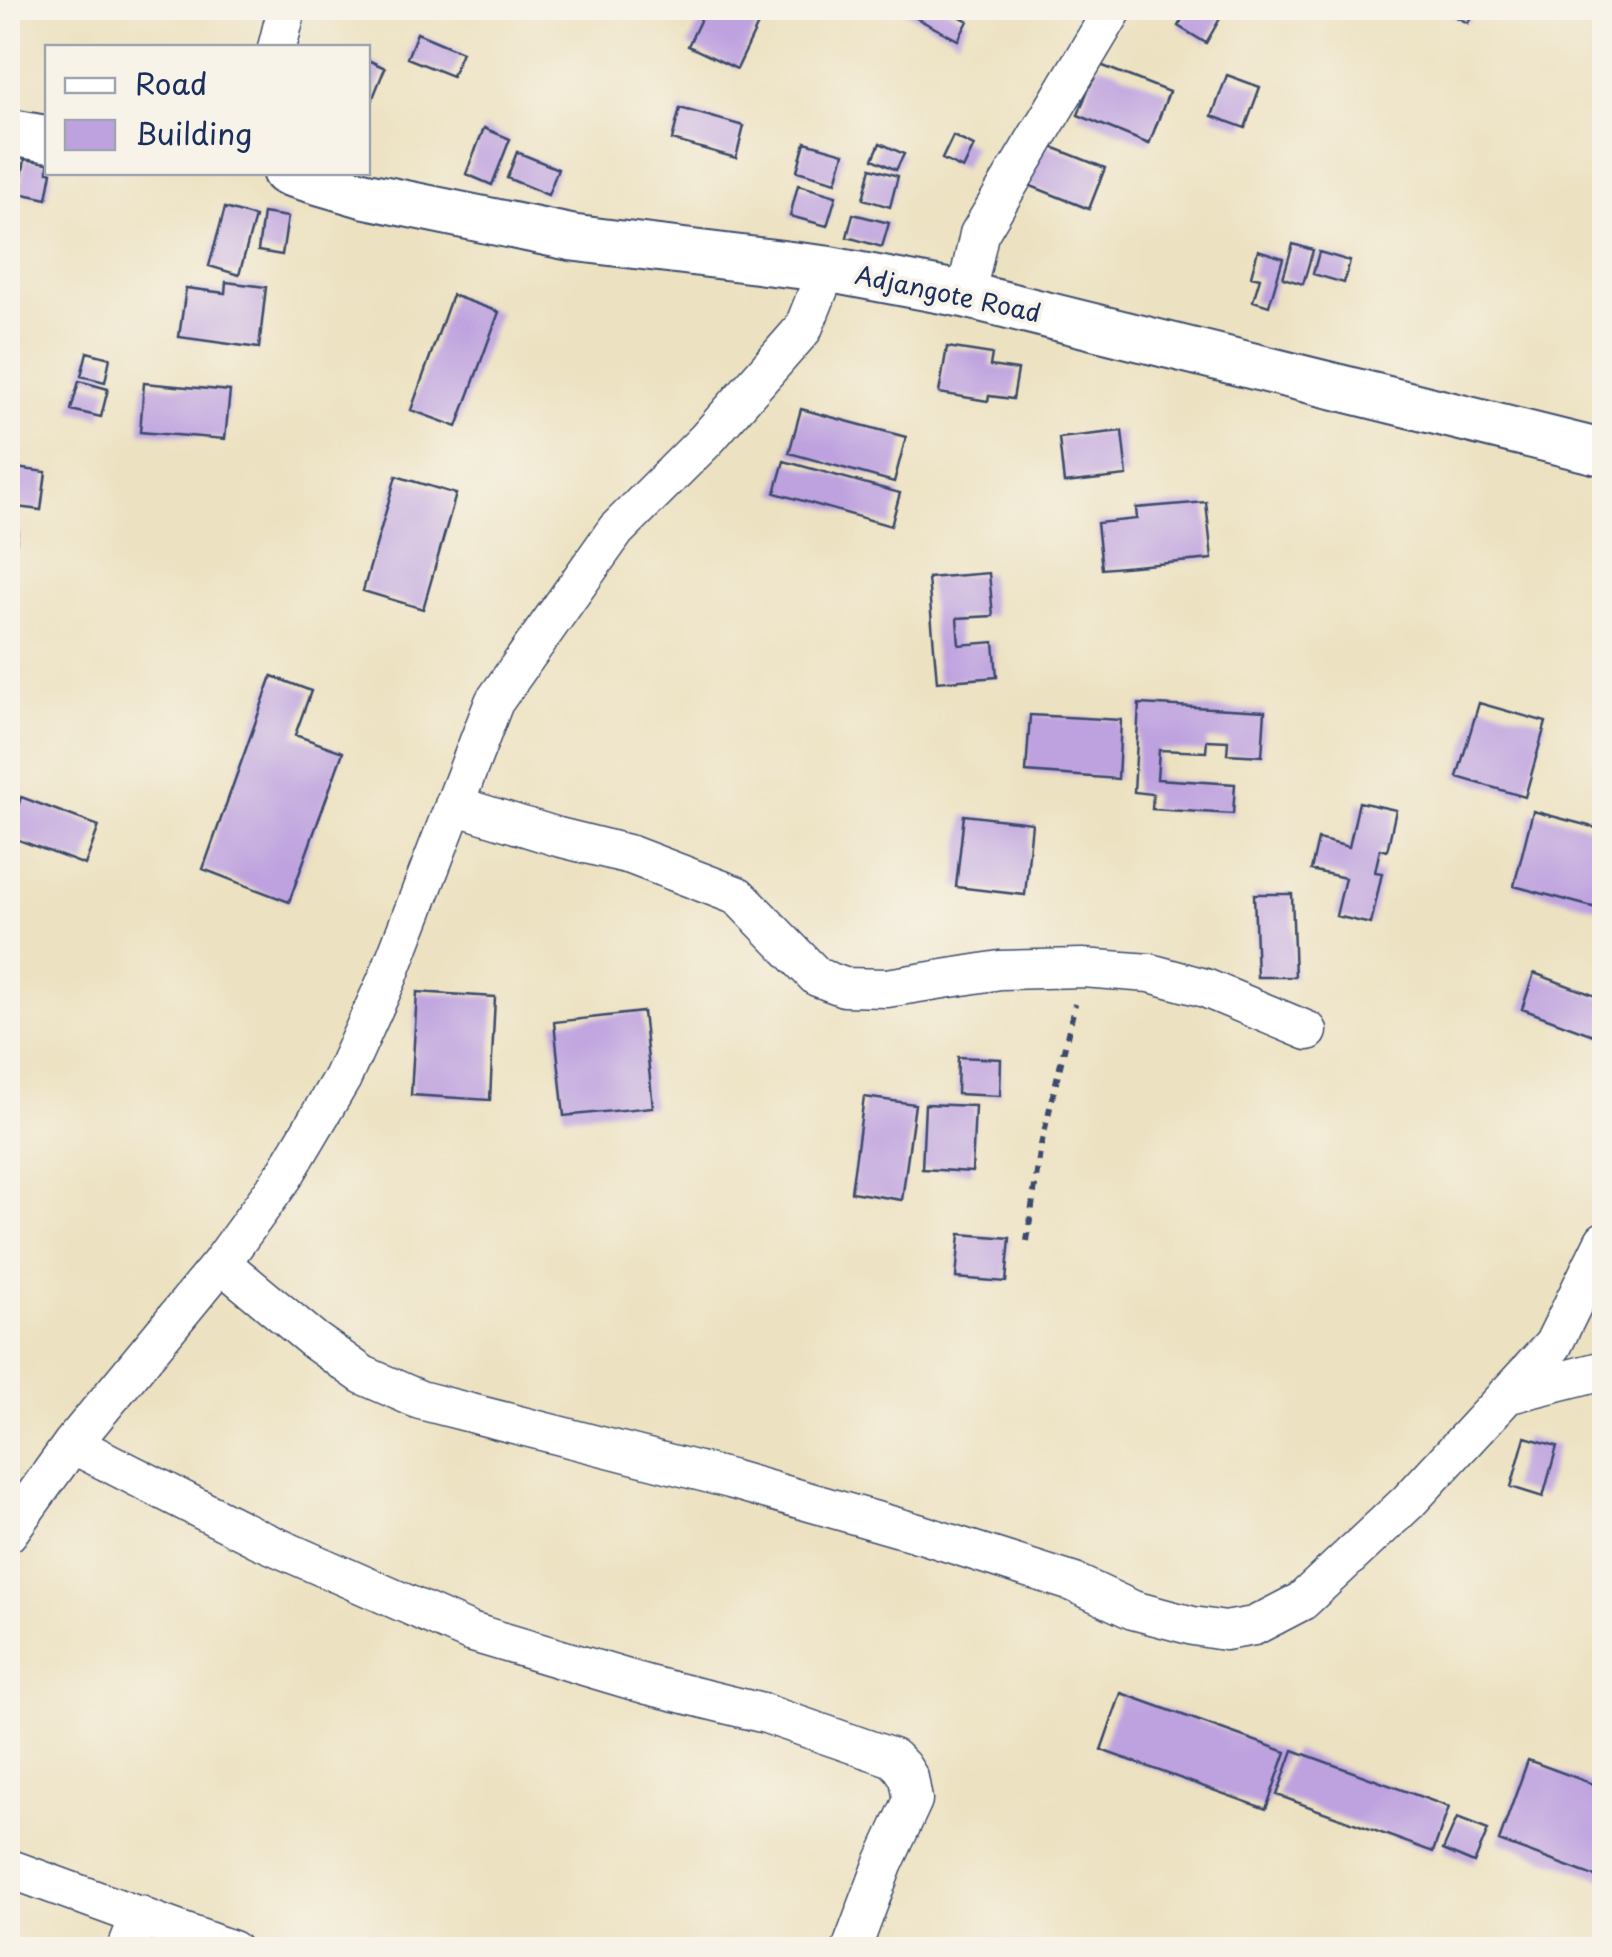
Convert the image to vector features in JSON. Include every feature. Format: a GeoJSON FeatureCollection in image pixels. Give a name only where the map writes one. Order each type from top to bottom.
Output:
{"type":"FeatureCollection","features":[{"type":"Feature","properties":{"kind":"street"},"geometry":{"type":"LineString","coordinates":[[278,45],[287,8]]}},
{"type":"Feature","properties":{"kind":"street"},"geometry":{"type":"LineString","coordinates":[[966,295],[979,234],[1114,8]]}},
{"type":"Feature","properties":{"kind":"street"},"geometry":{"type":"LineString","coordinates":[[8,132],[45,138]]}},
{"type":"Feature","properties":{"kind":"street","name":"Adjangote Road"},"geometry":{"type":"LineString","coordinates":[[295,175],[364,195],[573,238],[827,268],[966,295],[1604,452]]}},
{"type":"Feature","properties":{"kind":"street"},"geometry":{"type":"LineString","coordinates":[[8,1533],[72,1444],[221,1263],[284,1176],[342,1078],[388,977],[494,702],[616,530],[706,440],[803,329],[827,268]]}},
{"type":"Feature","properties":{"kind":"street"},"geometry":{"type":"LineString","coordinates":[[454,805],[631,855],[738,896],[817,977],[844,987],[887,988],[1000,970],[1082,968],[1150,972],[1204,988],[1308,1031]]}},
{"type":"Feature","properties":{"kind":"street"},"geometry":{"type":"LineString","coordinates":[[221,1263],[364,1376],[420,1400],[768,1490],[1075,1583],[1133,1610],[1225,1631],[1254,1626],[1302,1602],[1408,1502],[1553,1344],[1604,1240]]}},
{"type":"Feature","properties":{"kind":"street"},"geometry":{"type":"LineString","coordinates":[[1506,1395],[1604,1370]]}},
{"type":"Feature","properties":{"kind":"street"},"geometry":{"type":"LineString","coordinates":[[72,1444],[259,1539],[470,1632],[766,1714],[892,1758],[909,1778],[913,1800],[883,1865],[852,1950]]}},
{"type":"Feature","properties":{"kind":"street"},"geometry":{"type":"LineString","coordinates":[[8,1868],[133,1932],[232,1950]]}},
{"type":"Feature","properties":{"kind":"path"},"geometry":{"type":"LineString","coordinates":[[1027,1241],[1041,1145],[1082,968]]}},
{"type":"Feature","properties":{"kind":"building"},"geometry":{"type":"Polygon","coordinates":[[[706,8],[766,8],[737,69],[688,46],[706,8]]]}},
{"type":"Feature","properties":{"kind":"building"},"geometry":{"type":"Polygon","coordinates":[[[897,8],[944,8],[968,21],[958,40],[897,8]]]}},
{"type":"Feature","properties":{"kind":"building"},"geometry":{"type":"Polygon","coordinates":[[[1189,8],[1226,8],[1206,43],[1178,26],[1189,8]]]}},
{"type":"Feature","properties":{"kind":"building"},"geometry":{"type":"Polygon","coordinates":[[[1449,8],[1475,8],[1468,23],[1447,12],[1449,8]]]}},
{"type":"Feature","properties":{"kind":"building"},"geometry":{"type":"Polygon","coordinates":[[[417,33],[462,52],[452,76],[407,58],[417,33]]]}},
{"type":"Feature","properties":{"kind":"building"},"geometry":{"type":"Polygon","coordinates":[[[370,61],[385,68],[370,99],[370,61]]]}},
{"type":"Feature","properties":{"kind":"building"},"geometry":{"type":"Polygon","coordinates":[[[1098,64],[1169,92],[1149,144],[1078,115],[1098,64]]]}},
{"type":"Feature","properties":{"kind":"building"},"geometry":{"type":"Polygon","coordinates":[[[1227,75],[1260,87],[1245,128],[1212,116],[1227,75]]]}},
{"type":"Feature","properties":{"kind":"building"},"geometry":{"type":"Polygon","coordinates":[[[680,108],[744,126],[736,158],[672,140],[680,108]]]}},
{"type":"Feature","properties":{"kind":"building"},"geometry":{"type":"Polygon","coordinates":[[[484,128],[510,139],[492,185],[466,174],[484,128]]]}},
{"type":"Feature","properties":{"kind":"building"},"geometry":{"type":"Polygon","coordinates":[[[953,136],[974,146],[963,169],[942,159],[953,136]]]}},
{"type":"Feature","properties":{"kind":"building"},"geometry":{"type":"Polygon","coordinates":[[[805,142],[844,153],[836,182],[797,171],[805,142]]]}},
{"type":"Feature","properties":{"kind":"building"},"geometry":{"type":"Polygon","coordinates":[[[880,143],[904,154],[896,170],[873,159],[880,143]]]}},
{"type":"Feature","properties":{"kind":"building"},"geometry":{"type":"Polygon","coordinates":[[[1042,143],[1105,168],[1089,209],[1026,184],[1042,143]]]}},
{"type":"Feature","properties":{"kind":"building"},"geometry":{"type":"Polygon","coordinates":[[[517,152],[558,169],[548,195],[507,178],[517,152]]]}},
{"type":"Feature","properties":{"kind":"building"},"geometry":{"type":"Polygon","coordinates":[[[25,159],[45,162],[45,175],[51,175],[47,199],[19,193],[25,159]]]}},
{"type":"Feature","properties":{"kind":"building"},"geometry":{"type":"Polygon","coordinates":[[[871,168],[898,176],[890,207],[863,199],[871,168]]]}},
{"type":"Feature","properties":{"kind":"building"},"geometry":{"type":"Polygon","coordinates":[[[798,185],[836,196],[827,226],[790,216],[798,185]]]}},
{"type":"Feature","properties":{"kind":"building"},"geometry":{"type":"Polygon","coordinates":[[[225,208],[255,217],[239,275],[209,266],[225,208]]]}},
{"type":"Feature","properties":{"kind":"building"},"geometry":{"type":"Polygon","coordinates":[[[263,213],[288,217],[282,255],[258,251],[263,213]]]}},
{"type":"Feature","properties":{"kind":"building"},"geometry":{"type":"Polygon","coordinates":[[[853,214],[889,223],[882,247],[847,237],[853,214]]]}},
{"type":"Feature","properties":{"kind":"building"},"geometry":{"type":"Polygon","coordinates":[[[1293,244],[1313,250],[1303,284],[1283,278],[1293,244]]]}},
{"type":"Feature","properties":{"kind":"building"},"geometry":{"type":"Polygon","coordinates":[[[1258,250],[1283,258],[1269,306],[1253,301],[1260,278],[1251,276],[1258,250]]]}},
{"type":"Feature","properties":{"kind":"building"},"geometry":{"type":"Polygon","coordinates":[[[1319,252],[1350,261],[1344,283],[1313,274],[1319,252]]]}},
{"type":"Feature","properties":{"kind":"building"},"geometry":{"type":"Polygon","coordinates":[[[226,282],[266,287],[259,348],[179,337],[186,288],[225,293],[226,282]]]}},
{"type":"Feature","properties":{"kind":"building"},"geometry":{"type":"Polygon","coordinates":[[[452,295],[499,312],[457,427],[411,410],[452,295]]]}},
{"type":"Feature","properties":{"kind":"building"},"geometry":{"type":"Polygon","coordinates":[[[947,347],[992,354],[990,366],[1018,370],[1013,399],[989,396],[988,401],[939,393],[947,347]]]}},
{"type":"Feature","properties":{"kind":"building"},"geometry":{"type":"Polygon","coordinates":[[[87,352],[110,358],[105,382],[81,376],[87,352]]]}},
{"type":"Feature","properties":{"kind":"building"},"geometry":{"type":"Polygon","coordinates":[[[79,381],[108,389],[101,417],[71,410],[79,381]]]}},
{"type":"Feature","properties":{"kind":"building"},"geometry":{"type":"Polygon","coordinates":[[[144,383],[230,391],[225,439],[140,432],[144,383]]]}},
{"type":"Feature","properties":{"kind":"building"},"geometry":{"type":"Polygon","coordinates":[[[801,409],[906,437],[894,482],[789,453],[801,409]]]}},
{"type":"Feature","properties":{"kind":"building"},"geometry":{"type":"Polygon","coordinates":[[[1122,431],[1127,476],[1064,483],[1059,438],[1122,431]]]}},
{"type":"Feature","properties":{"kind":"building"},"geometry":{"type":"Polygon","coordinates":[[[784,461],[900,493],[891,526],[775,493],[784,461]]]}},
{"type":"Feature","properties":{"kind":"building"},"geometry":{"type":"Polygon","coordinates":[[[8,467],[46,472],[41,510],[8,506],[8,467]]]}},
{"type":"Feature","properties":{"kind":"building"},"geometry":{"type":"Polygon","coordinates":[[[396,476],[456,494],[423,609],[363,591],[396,476]]]}},
{"type":"Feature","properties":{"kind":"building"},"geometry":{"type":"Polygon","coordinates":[[[1206,502],[1212,559],[1102,569],[1097,523],[1137,519],[1136,508],[1206,502]]]}},
{"type":"Feature","properties":{"kind":"building"},"geometry":{"type":"Polygon","coordinates":[[[8,529],[18,531],[10,580],[8,580],[8,529]]]}},
{"type":"Feature","properties":{"kind":"building"},"geometry":{"type":"Polygon","coordinates":[[[989,573],[993,616],[957,618],[959,645],[994,642],[997,677],[937,682],[928,578],[989,573]]]}},
{"type":"Feature","properties":{"kind":"building"},"geometry":{"type":"Polygon","coordinates":[[[272,676],[311,691],[295,735],[343,752],[289,902],[203,869],[272,676]]]}},
{"type":"Feature","properties":{"kind":"building"},"geometry":{"type":"Polygon","coordinates":[[[1479,703],[1546,722],[1525,797],[1457,777],[1479,703]]]}},
{"type":"Feature","properties":{"kind":"building"},"geometry":{"type":"Polygon","coordinates":[[[1139,704],[1265,711],[1262,756],[1227,754],[1228,741],[1207,740],[1206,752],[1159,750],[1157,779],[1235,784],[1233,814],[1152,809],[1153,794],[1134,792],[1139,704]]]}},
{"type":"Feature","properties":{"kind":"building"},"geometry":{"type":"Polygon","coordinates":[[[1030,715],[1121,720],[1118,779],[1026,772],[1030,715]]]}},
{"type":"Feature","properties":{"kind":"building"},"geometry":{"type":"Polygon","coordinates":[[[21,797],[99,826],[85,865],[8,836],[21,797]]]}},
{"type":"Feature","properties":{"kind":"building"},"geometry":{"type":"Polygon","coordinates":[[[1359,802],[1396,810],[1387,851],[1380,849],[1375,872],[1382,873],[1371,924],[1336,916],[1345,878],[1311,870],[1318,839],[1349,847],[1359,802]]]}},
{"type":"Feature","properties":{"kind":"building"},"geometry":{"type":"Polygon","coordinates":[[[1533,811],[1604,830],[1604,910],[1514,886],[1533,811]]]}},
{"type":"Feature","properties":{"kind":"building"},"geometry":{"type":"Polygon","coordinates":[[[964,815],[1032,823],[1025,895],[956,887],[964,815]]]}},
{"type":"Feature","properties":{"kind":"building"},"geometry":{"type":"Polygon","coordinates":[[[1254,894],[1292,894],[1295,977],[1257,977],[1254,894]]]}},
{"type":"Feature","properties":{"kind":"building"},"geometry":{"type":"Polygon","coordinates":[[[1534,973],[1604,999],[1604,1039],[1522,1009],[1534,973]]]}},
{"type":"Feature","properties":{"kind":"building"},"geometry":{"type":"Polygon","coordinates":[[[417,992],[495,997],[490,1100],[411,1095],[417,992]]]}},
{"type":"Feature","properties":{"kind":"building"},"geometry":{"type":"Polygon","coordinates":[[[643,1012],[653,1107],[564,1116],[554,1022],[643,1012]]]}},
{"type":"Feature","properties":{"kind":"building"},"geometry":{"type":"Polygon","coordinates":[[[958,1057],[1001,1059],[1000,1096],[957,1094],[958,1057]]]}},
{"type":"Feature","properties":{"kind":"building"},"geometry":{"type":"Polygon","coordinates":[[[864,1097],[915,1104],[902,1200],[851,1192],[864,1097]]]}},
{"type":"Feature","properties":{"kind":"building"},"geometry":{"type":"Polygon","coordinates":[[[925,1104],[975,1106],[972,1172],[922,1169],[925,1104]]]}},
{"type":"Feature","properties":{"kind":"building"},"geometry":{"type":"Polygon","coordinates":[[[960,1234],[1010,1238],[1006,1282],[956,1278],[960,1234]]]}},
{"type":"Feature","properties":{"kind":"building"},"geometry":{"type":"Polygon","coordinates":[[[1525,1437],[1557,1446],[1543,1497],[1511,1487],[1525,1437]]]}},
{"type":"Feature","properties":{"kind":"building"},"geometry":{"type":"Polygon","coordinates":[[[1121,1693],[1286,1752],[1266,1809],[1101,1750],[1121,1693]]]}},
{"type":"Feature","properties":{"kind":"building"},"geometry":{"type":"Polygon","coordinates":[[[1293,1750],[1449,1807],[1433,1852],[1277,1795],[1293,1750]]]}},
{"type":"Feature","properties":{"kind":"building"},"geometry":{"type":"Polygon","coordinates":[[[1528,1760],[1604,1788],[1604,1880],[1499,1841],[1528,1760]]]}},
{"type":"Feature","properties":{"kind":"building"},"geometry":{"type":"Polygon","coordinates":[[[1457,1818],[1488,1830],[1474,1863],[1443,1850],[1457,1818]]]}}]}
